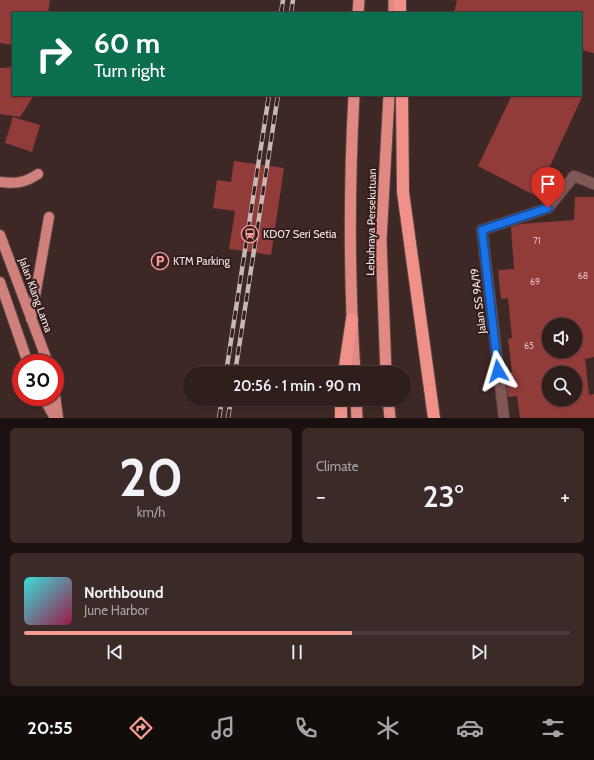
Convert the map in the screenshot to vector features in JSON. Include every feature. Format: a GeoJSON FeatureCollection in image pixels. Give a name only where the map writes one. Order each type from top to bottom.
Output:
{"type":"FeatureCollection","features":[{"type":"Feature","properties":{"kind":"highway"},"geometry":{"type":"LineString","coordinates":[[358,12],[359,0]]}},
{"type":"Feature","properties":{"kind":"highway"},"geometry":{"type":"LineString","coordinates":[[394,0],[394,12]]}},
{"type":"Feature","properties":{"kind":"highway"},"geometry":{"type":"LineString","coordinates":[[400,0],[400,12]]}},
{"type":"Feature","properties":{"kind":"highway","name":"Lebuhraya Persekutuan"},"geometry":{"type":"LineString","coordinates":[[354,96],[352,139],[352,319],[355,366]]}},
{"type":"Feature","properties":{"kind":"highway","name":"Lebuhraya Persekutuan"},"geometry":{"type":"LineString","coordinates":[[386,366],[381,240],[389,96]]}},
{"type":"Feature","properties":{"kind":"highway"},"geometry":{"type":"LineString","coordinates":[[402,96],[403,192],[434,418]]}},
{"type":"Feature","properties":{"kind":"highway"},"geometry":{"type":"LineString","coordinates":[[345,366],[352,319]]}},
{"type":"Feature","properties":{"kind":"highway"},"geometry":{"type":"LineString","coordinates":[[340,406],[341,418]]}},
{"type":"Feature","properties":{"kind":"highway"},"geometry":{"type":"LineString","coordinates":[[356,406],[357,418]]}},
{"type":"Feature","properties":{"kind":"highway"},"geometry":{"type":"LineString","coordinates":[[389,406],[390,418]]}},
{"type":"Feature","properties":{"kind":"main road"},"geometry":{"type":"LineString","coordinates":[[0,182],[14,184],[23,182],[38,174]]}},
{"type":"Feature","properties":{"kind":"main road"},"geometry":{"type":"LineString","coordinates":[[31,320],[49,217]]}},
{"type":"Feature","properties":{"kind":"main road","name":"Jalan Klang Lama"},"geometry":{"type":"LineString","coordinates":[[0,235],[44,354]]}},
{"type":"Feature","properties":{"kind":"main road"},"geometry":{"type":"LineString","coordinates":[[0,282],[25,354]]}},
{"type":"Feature","properties":{"kind":"main road"},"geometry":{"type":"LineString","coordinates":[[49,406],[56,418]]}},
{"type":"Feature","properties":{"kind":"main road"},"geometry":{"type":"LineString","coordinates":[[56,406],[56,418]]}},
{"type":"Feature","properties":{"kind":"street","name":"Jalan SS 9A/19"},"geometry":{"type":"LineString","coordinates":[[504,418],[482,230],[548,208],[574,176],[594,184]]}},
{"type":"Feature","properties":{"kind":"building"},"geometry":{"type":"Polygon","coordinates":[[[0,0],[50,0],[48,12],[12,12],[12,45],[0,43],[0,0]]]}},
{"type":"Feature","properties":{"kind":"building"},"geometry":{"type":"Polygon","coordinates":[[[457,0],[594,0],[594,53],[582,50],[582,12],[454,12],[457,0]]]}},
{"type":"Feature","properties":{"kind":"building"},"geometry":{"type":"Polygon","coordinates":[[[12,67],[12,96],[33,96],[20,117],[0,114],[0,68],[12,67]]]}},
{"type":"Feature","properties":{"kind":"building"},"geometry":{"type":"Polygon","coordinates":[[[583,95],[536,196],[478,166],[512,96],[583,95]]]}},
{"type":"Feature","properties":{"kind":"building"},"geometry":{"type":"Polygon","coordinates":[[[13,117],[40,125],[32,152],[5,143],[13,117]]]}},
{"type":"Feature","properties":{"kind":"building"},"geometry":{"type":"Polygon","coordinates":[[[234,161],[284,168],[271,255],[229,249],[235,211],[213,208],[217,180],[231,182],[234,161]]]}},
{"type":"Feature","properties":{"kind":"building"},"geometry":{"type":"Polygon","coordinates":[[[575,197],[594,197],[594,357],[585,359],[589,395],[594,394],[594,418],[520,418],[517,396],[508,397],[505,373],[512,372],[508,339],[512,338],[508,298],[501,299],[498,270],[514,269],[511,227],[521,224],[574,220],[575,197]]]}},
{"type":"Feature","properties":{"kind":"railway"},"geometry":{"type":"LineString","coordinates":[[281,12],[283,0]]}},
{"type":"Feature","properties":{"kind":"railway"},"geometry":{"type":"LineString","coordinates":[[291,12],[293,0]]}},
{"type":"Feature","properties":{"kind":"railway"},"geometry":{"type":"LineString","coordinates":[[227,366],[269,96]]}},
{"type":"Feature","properties":{"kind":"railway"},"geometry":{"type":"LineString","coordinates":[[236,366],[278,96]]}},
{"type":"Feature","properties":{"kind":"railway"},"geometry":{"type":"LineString","coordinates":[[219,418],[221,406]]}},
{"type":"Feature","properties":{"kind":"railway"},"geometry":{"type":"LineString","coordinates":[[228,418],[230,406]]}},
{"type":"Feature","properties":{"kind":"place","name":"KD07 Seri Setia"},"geometry":{"type":"Point","coordinates":[250,234]}},
{"type":"Feature","properties":{"kind":"place","name":"KTM Parking"},"geometry":{"type":"Point","coordinates":[160,261]}},
{"type":"Feature","properties":{"kind":"route"},"geometry":{"type":"LineString","coordinates":[[498,371],[482,230],[548,208]]}}]}
